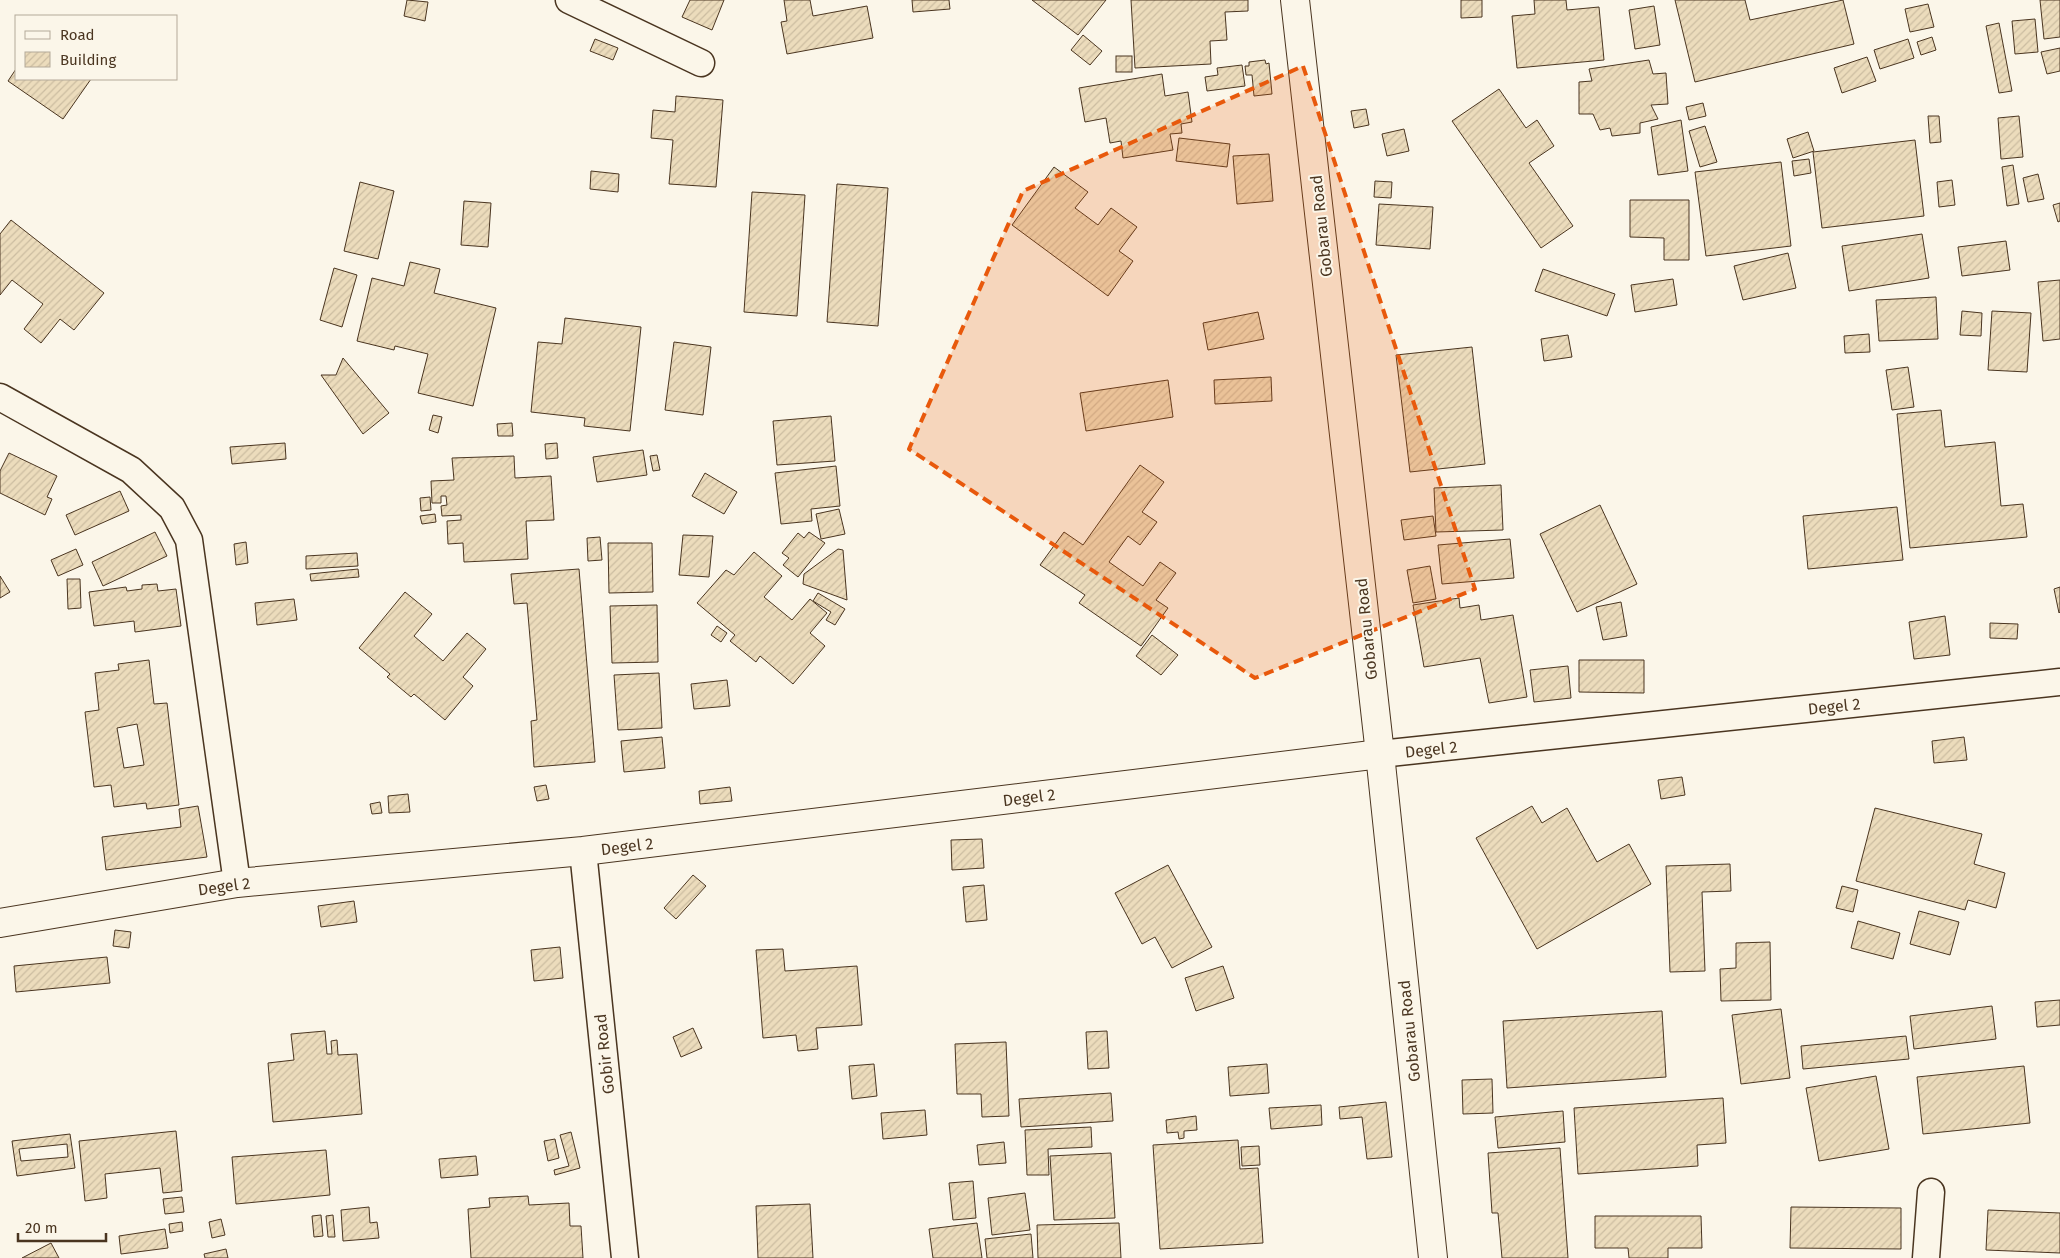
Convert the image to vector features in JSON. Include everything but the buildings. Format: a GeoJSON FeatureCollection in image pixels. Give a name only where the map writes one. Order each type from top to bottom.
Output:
{"type":"FeatureCollection","features":[{"type":"Feature","properties":{"kind":"street"},"geometry":{"type":"LineString","coordinates":[[569,0],[701,64]]}},
{"type":"Feature","properties":{"kind":"street","name":"Gobarau Road"},"geometry":{"type":"LineString","coordinates":[[1295,0],[1380,754],[1433,1258]]}},
{"type":"Feature","properties":{"kind":"street"},"geometry":{"type":"LineString","coordinates":[[0,397],[130,470],[172,508],[189,540],[237,883]]}},
{"type":"Feature","properties":{"kind":"street","name":"Degel 2"},"geometry":{"type":"LineString","coordinates":[[0,923],[237,883],[584,851],[1380,754],[2060,682]]}},
{"type":"Feature","properties":{"kind":"street","name":"Gobir Road"},"geometry":{"type":"LineString","coordinates":[[584,851],[625,1258]]}},
{"type":"Feature","properties":{"kind":"street"},"geometry":{"type":"LineString","coordinates":[[1926,1258],[1931,1192]]}},
{"type":"Feature","properties":{"kind":"highlighted area"},"geometry":{"type":"Polygon","coordinates":[[[1303,66],[1475,589],[1255,678],[909,449],[1023,191],[1303,66]]]}}]}
